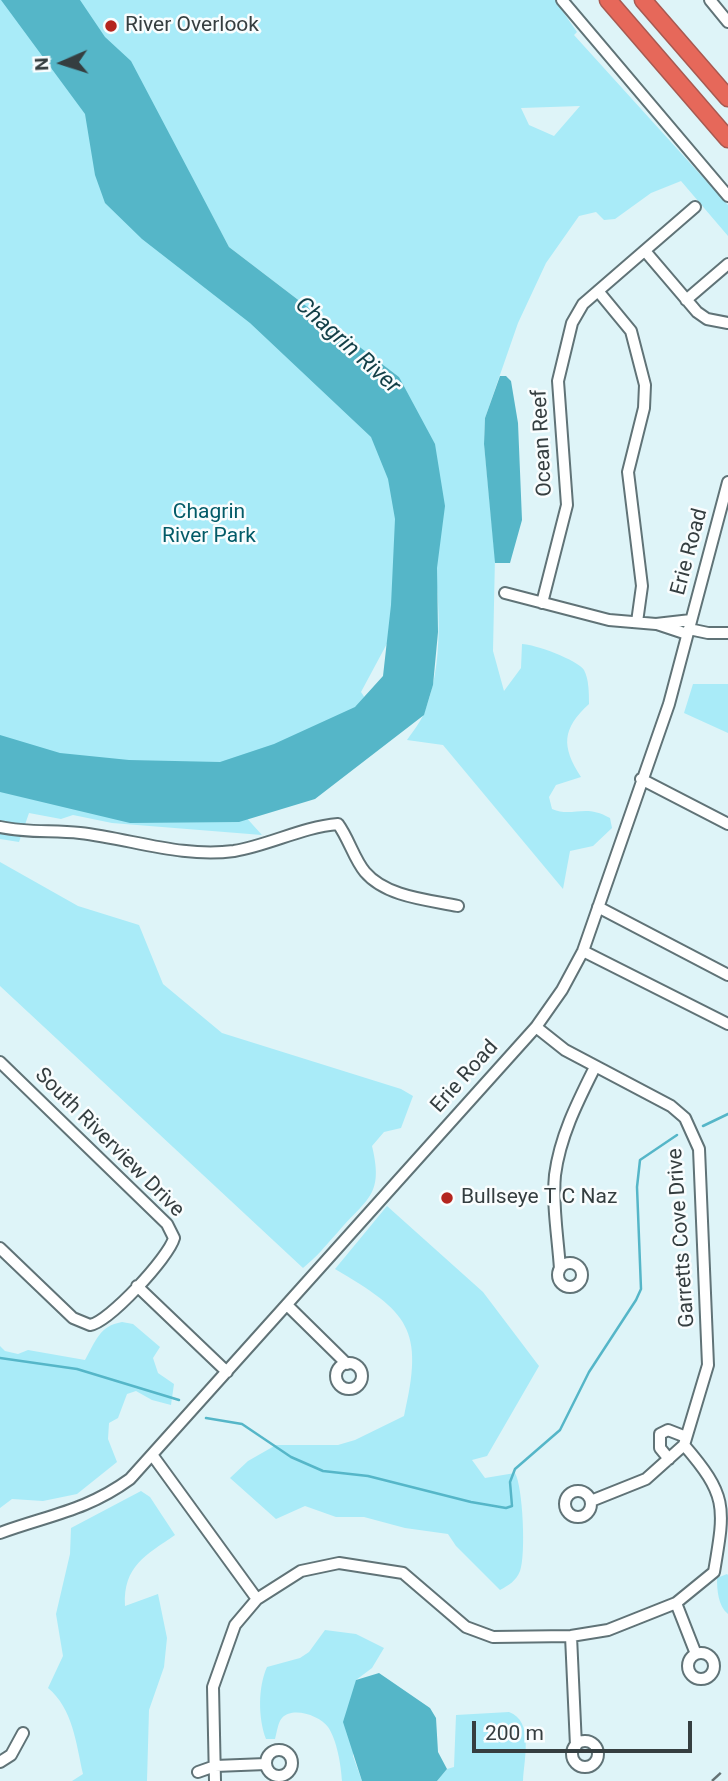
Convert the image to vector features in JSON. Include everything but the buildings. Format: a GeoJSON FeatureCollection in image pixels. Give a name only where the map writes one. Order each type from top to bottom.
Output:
{"type":"FeatureCollection","features":[{"type":"Feature","properties":{"kind":"highway"},"geometry":{"type":"LineString","coordinates":[[608,0],[728,139]]}},
{"type":"Feature","properties":{"kind":"highway"},"geometry":{"type":"LineString","coordinates":[[643,0],[728,98]]}},
{"type":"Feature","properties":{"kind":"street"},"geometry":{"type":"LineString","coordinates":[[562,0],[728,196]]}},
{"type":"Feature","properties":{"kind":"street"},"geometry":{"type":"LineString","coordinates":[[710,0],[728,23]]}},
{"type":"Feature","properties":{"kind":"street","name":"Ocean Reef"},"geometry":{"type":"LineString","coordinates":[[542,603],[567,505],[558,381],[576,312],[695,207]]}},
{"type":"Feature","properties":{"kind":"street"},"geometry":{"type":"LineString","coordinates":[[645,251],[686,300],[706,318],[728,323]]}},
{"type":"Feature","properties":{"kind":"street"},"geometry":{"type":"LineString","coordinates":[[686,300],[728,264]]}},
{"type":"Feature","properties":{"kind":"street"},"geometry":{"type":"LineString","coordinates":[[598,291],[631,331],[645,385],[644,408],[628,472],[642,586],[637,622]]}},
{"type":"Feature","properties":{"kind":"street","name":"Erie Road"},"geometry":{"type":"LineString","coordinates":[[0,1533],[72,1511],[103,1498],[130,1479],[536,1027],[562,990],[583,951],[669,704],[728,482]]}},
{"type":"Feature","properties":{"kind":"street"},"geometry":{"type":"LineString","coordinates":[[505,593],[593,618],[689,628],[708,633],[728,633]]}},
{"type":"Feature","properties":{"kind":"street"},"geometry":{"type":"LineString","coordinates":[[642,779],[728,824]]}},
{"type":"Feature","properties":{"kind":"street"},"geometry":{"type":"LineString","coordinates":[[0,827],[31,833],[78,833],[173,851],[231,851],[270,844],[317,826],[338,824],[348,838],[363,871],[377,884],[412,897],[458,906]]}},
{"type":"Feature","properties":{"kind":"street"},"geometry":{"type":"LineString","coordinates":[[598,907],[728,975]]}},
{"type":"Feature","properties":{"kind":"street"},"geometry":{"type":"LineString","coordinates":[[583,951],[728,1024]]}},
{"type":"Feature","properties":{"kind":"street","name":"Garretts Cove Drive"},"geometry":{"type":"LineString","coordinates":[[536,1027],[565,1050],[671,1106],[693,1130],[699,1149],[708,1365],[685,1441]]}},
{"type":"Feature","properties":{"kind":"street","name":"South Riverview Drive"},"geometry":{"type":"LineString","coordinates":[[0,1062],[172,1231],[174,1238],[168,1253],[136,1286]]}},
{"type":"Feature","properties":{"kind":"street"},"geometry":{"type":"LineString","coordinates":[[560,1269],[555,1179],[557,1163],[570,1117],[595,1067]]}},
{"type":"Feature","properties":{"kind":"street"},"geometry":{"type":"LineString","coordinates":[[0,1248],[81,1324],[90,1325],[104,1320],[136,1286],[227,1372]]}},
{"type":"Feature","properties":{"kind":"street"},"geometry":{"type":"LineString","coordinates":[[287,1306],[348,1364]]}},
{"type":"Feature","properties":{"kind":"street"},"geometry":{"type":"LineString","coordinates":[[215,1781],[214,1687],[235,1625],[257,1599],[301,1571],[339,1563],[403,1573],[466,1627],[493,1636],[571,1636],[608,1630],[676,1603],[714,1572],[724,1514],[711,1475],[685,1441],[668,1430],[660,1434],[660,1448],[669,1460]]}},
{"type":"Feature","properties":{"kind":"street"},"geometry":{"type":"LineString","coordinates":[[591,1501],[646,1479],[669,1460],[685,1441]]}},
{"type":"Feature","properties":{"kind":"street"},"geometry":{"type":"LineString","coordinates":[[153,1456],[257,1599]]}},
{"type":"Feature","properties":{"kind":"street"},"geometry":{"type":"LineString","coordinates":[[676,1603],[696,1654]]}},
{"type":"Feature","properties":{"kind":"street"},"geometry":{"type":"LineString","coordinates":[[571,1636],[576,1746]]}},
{"type":"Feature","properties":{"kind":"street"},"geometry":{"type":"LineString","coordinates":[[0,1762],[11,1755],[23,1733]]}},
{"type":"Feature","properties":{"kind":"street"},"geometry":{"type":"LineString","coordinates":[[198,1772],[215,1766],[266,1764]]}},
{"type":"Feature","properties":{"kind":"green space","name":"Chagrin River Park"},"geometry":{"type":"Polygon","coordinates":[[[0,0],[559,0],[561,9],[577,32],[574,35],[728,205],[728,236],[681,181],[651,193],[615,219],[604,220],[596,212],[579,216],[546,263],[518,323],[485,418],[484,444],[495,557],[493,651],[504,691],[521,668],[522,644],[555,653],[584,670],[588,682],[589,704],[574,722],[567,738],[570,756],[581,777],[556,785],[549,797],[552,809],[601,814],[610,818],[612,828],[593,846],[570,851],[563,889],[443,745],[407,740],[424,713],[435,677],[439,636],[438,592],[425,501],[399,377],[229,247],[208,208],[182,232],[389,377],[412,597],[361,692],[383,725],[234,804],[262,835],[112,823],[73,815],[61,819],[29,813],[19,842],[0,839],[0,0]],[[580,106],[521,108],[529,125],[554,136],[580,106]]]}},
{"type":"Feature","properties":{"kind":"green space"},"geometry":{"type":"Polygon","coordinates":[[[693,684],[728,684],[728,733],[684,713],[693,684]]]}},
{"type":"Feature","properties":{"kind":"green space"},"geometry":{"type":"Polygon","coordinates":[[[0,862],[78,906],[139,925],[163,984],[222,1033],[401,1089],[413,1096],[401,1128],[384,1132],[372,1146],[376,1176],[365,1203],[303,1268],[0,986],[0,862]]]}},
{"type":"Feature","properties":{"kind":"green space"},"geometry":{"type":"Polygon","coordinates":[[[387,1206],[483,1292],[539,1366],[487,1456],[472,1460],[485,1478],[515,1473],[518,1481],[523,1522],[522,1563],[516,1577],[500,1590],[456,1546],[448,1534],[405,1528],[364,1517],[336,1517],[305,1506],[276,1519],[230,1478],[248,1461],[276,1445],[338,1445],[355,1440],[404,1416],[412,1362],[411,1342],[405,1326],[380,1298],[335,1269],[387,1206]]]}},
{"type":"Feature","properties":{"kind":"green space"},"geometry":{"type":"Polygon","coordinates":[[[122,1322],[133,1324],[160,1347],[153,1358],[158,1373],[174,1384],[171,1405],[152,1400],[136,1391],[127,1394],[118,1418],[109,1423],[108,1439],[117,1462],[77,1494],[43,1501],[12,1499],[0,1508],[0,1346],[5,1351],[18,1354],[28,1350],[85,1360],[103,1331],[122,1322]]]}},
{"type":"Feature","properties":{"kind":"green space"},"geometry":{"type":"Polygon","coordinates":[[[141,1491],[150,1497],[175,1535],[138,1563],[132,1571],[125,1592],[125,1606],[158,1594],[167,1638],[164,1667],[149,1710],[147,1781],[72,1781],[83,1774],[75,1739],[63,1706],[48,1688],[63,1656],[56,1614],[70,1554],[71,1528],[141,1491]]]}},
{"type":"Feature","properties":{"kind":"green space"},"geometry":{"type":"Polygon","coordinates":[[[727,1574],[728,1614],[720,1602],[717,1583],[717,1578],[727,1574]]]}},
{"type":"Feature","properties":{"kind":"green space"},"geometry":{"type":"Polygon","coordinates":[[[325,1630],[356,1634],[384,1648],[372,1668],[356,1680],[353,1756],[362,1781],[342,1781],[334,1739],[328,1727],[319,1719],[306,1714],[287,1714],[281,1720],[275,1739],[266,1739],[263,1731],[261,1693],[267,1667],[300,1658],[309,1652],[325,1630]]]}},
{"type":"Feature","properties":{"kind":"green space"},"geometry":{"type":"Polygon","coordinates":[[[509,1712],[522,1723],[525,1732],[523,1781],[437,1781],[447,1769],[454,1767],[456,1715],[509,1712]]]}},
{"type":"Feature","properties":{"kind":"water","name":"Chagrin River"},"geometry":{"type":"Polygon","coordinates":[[[1,0],[80,0],[105,37],[131,61],[229,247],[399,377],[435,444],[445,506],[437,568],[438,632],[433,685],[424,715],[315,799],[239,822],[130,823],[0,792],[0,735],[60,753],[129,760],[220,762],[274,744],[355,707],[383,676],[391,605],[395,519],[388,479],[371,437],[250,323],[142,239],[105,203],[95,175],[85,114],[1,0]]]}},
{"type":"Feature","properties":{"kind":"water"},"geometry":{"type":"Polygon","coordinates":[[[500,376],[506,376],[511,381],[518,423],[522,520],[510,563],[495,563],[484,444],[485,418],[500,376]]]}},
{"type":"Feature","properties":{"kind":"water"},"geometry":{"type":"Polygon","coordinates":[[[379,1673],[430,1708],[436,1718],[438,1752],[447,1769],[437,1781],[362,1781],[343,1722],[356,1680],[379,1673]]]}},
{"type":"Feature","properties":{"kind":"waterway"},"geometry":{"type":"LineString","coordinates":[[703,1126],[728,1114]]}},
{"type":"Feature","properties":{"kind":"waterway"},"geometry":{"type":"LineString","coordinates":[[206,1418],[242,1424],[291,1457],[323,1471],[368,1476],[471,1502],[506,1508],[512,1506],[510,1482],[515,1469],[560,1430],[589,1372],[641,1289],[637,1187],[640,1160],[677,1135]]}},
{"type":"Feature","properties":{"kind":"waterway"},"geometry":{"type":"LineString","coordinates":[[0,1358],[77,1369],[179,1400]]}},
{"type":"Feature","properties":{"kind":"railway"},"geometry":{"type":"LineString","coordinates":[[712,1781],[728,1766]]}},
{"type":"Feature","properties":{"kind":"place","name":"River Overlook"},"geometry":{"type":"Point","coordinates":[111,26]}},
{"type":"Feature","properties":{"kind":"place","name":"Bullseye T C Naz"},"geometry":{"type":"Point","coordinates":[447,1198]}}]}
